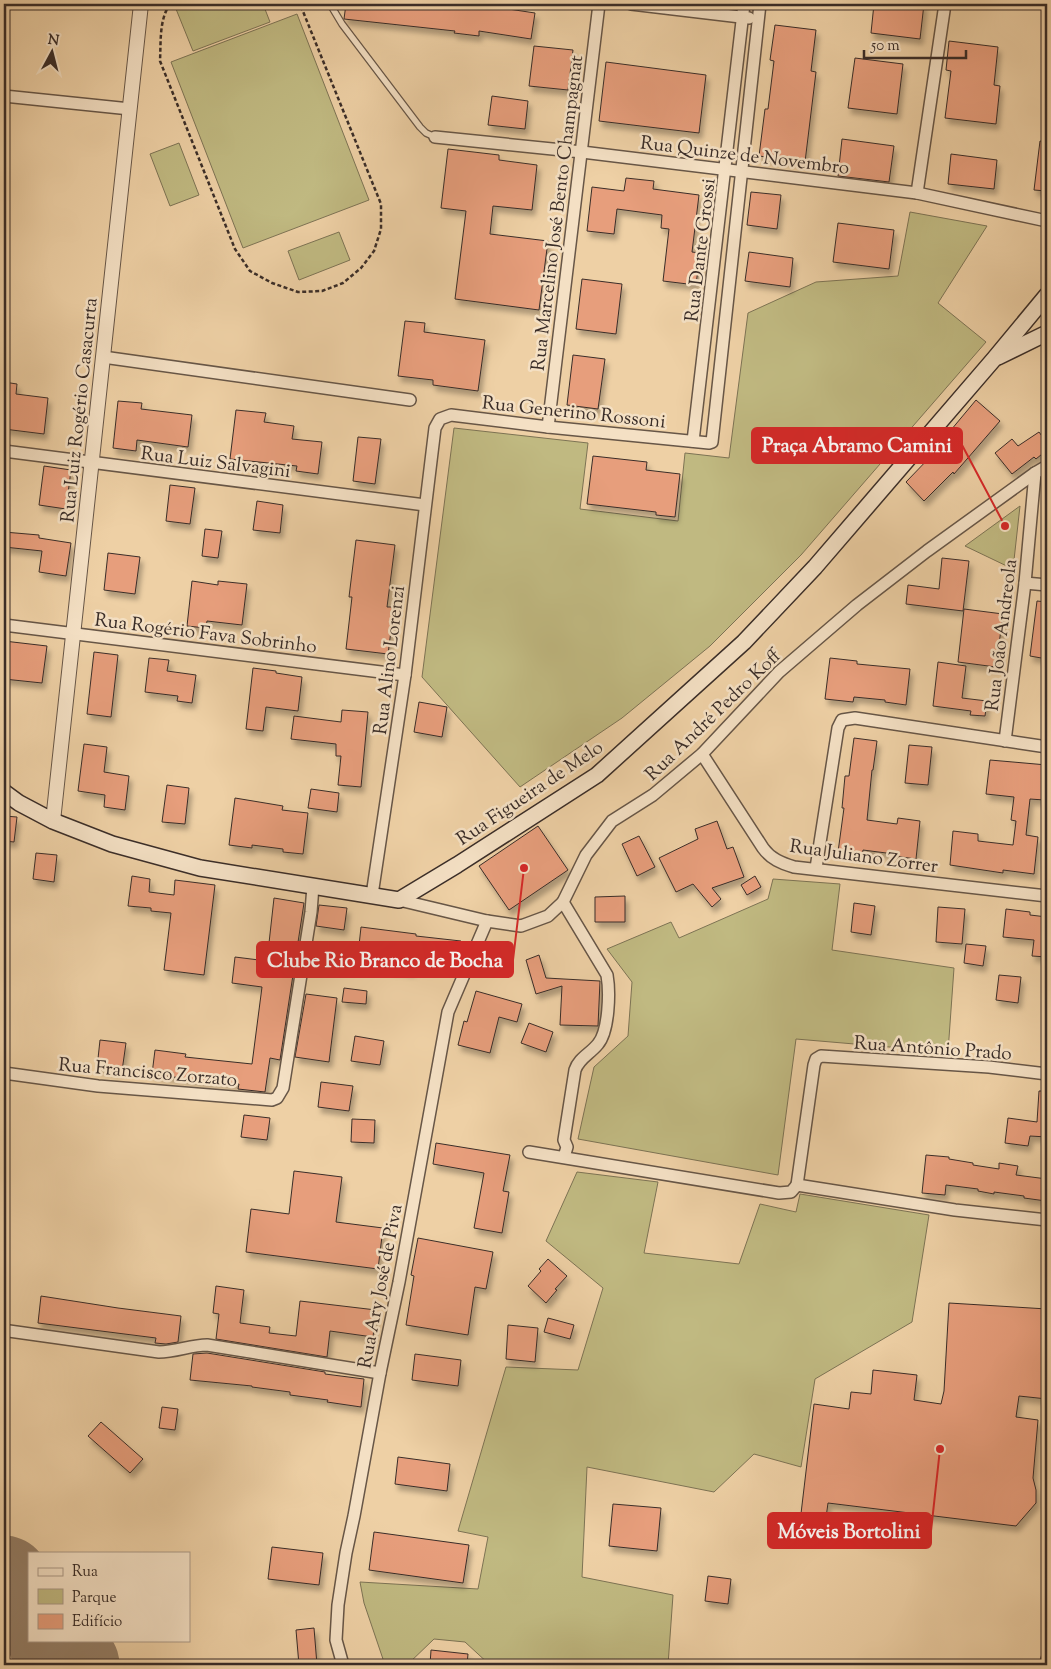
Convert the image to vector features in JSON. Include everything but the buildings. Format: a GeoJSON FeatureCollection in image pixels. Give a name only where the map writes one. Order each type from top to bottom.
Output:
{"type":"FeatureCollection","features":[{"type":"Feature","properties":{"kind":"main road","name":"Rua Figueira de Melo"},"geometry":{"type":"LineString","coordinates":[[399,900],[457,866],[597,775],[744,642],[815,567],[994,359],[1047,294]]}},
{"type":"Feature","properties":{"kind":"main road","name":"Rua Figueira de Melo"},"geometry":{"type":"LineString","coordinates":[[994,359],[1047,333]]}},
{"type":"Feature","properties":{"kind":"main road"},"geometry":{"type":"LineString","coordinates":[[4,792],[19,803],[53,820],[112,844],[200,868],[399,900]]}},
{"type":"Feature","properties":{"kind":"street","name":"Rua Luiz Rogério Casacurta"},"geometry":{"type":"LineString","coordinates":[[53,820],[141,4]]}},
{"type":"Feature","properties":{"kind":"street","name":"Rua Marcelino José Bento Champagnat"},"geometry":{"type":"LineString","coordinates":[[548,427],[599,4]]}},
{"type":"Feature","properties":{"kind":"street"},"geometry":{"type":"LineString","coordinates":[[631,4],[759,19]]}},
{"type":"Feature","properties":{"kind":"street","name":"Rua Dante Grossi"},"geometry":{"type":"LineString","coordinates":[[693,441],[744,4]]}},
{"type":"Feature","properties":{"kind":"street","name":"Rua Dante Grossi"},"geometry":{"type":"LineString","coordinates":[[713,438],[760,4]]}},
{"type":"Feature","properties":{"kind":"street"},"geometry":{"type":"LineString","coordinates":[[917,193],[945,4]]}},
{"type":"Feature","properties":{"kind":"street"},"geometry":{"type":"LineString","coordinates":[[4,96],[130,109]]}},
{"type":"Feature","properties":{"kind":"street","name":"Rua Quinze de Novembro"},"geometry":{"type":"LineString","coordinates":[[435,137],[582,152],[917,193],[1047,221]]}},
{"type":"Feature","properties":{"kind":"street"},"geometry":{"type":"LineString","coordinates":[[103,357],[410,400]]}},
{"type":"Feature","properties":{"kind":"street","name":"Rua Generino Rossoni"},"geometry":{"type":"LineString","coordinates":[[435,428],[440,419],[451,415],[709,443],[713,438]]}},
{"type":"Feature","properties":{"kind":"street","name":"Rua Alino Lorenzi"},"geometry":{"type":"LineString","coordinates":[[372,895],[404,675],[435,428]]}},
{"type":"Feature","properties":{"kind":"street","name":"Rua Luiz Salvagini"},"geometry":{"type":"LineString","coordinates":[[4,451],[425,505]]}},
{"type":"Feature","properties":{"kind":"street","name":"Rua André Pedro Koff"},"geometry":{"type":"LineString","coordinates":[[399,900],[521,926],[548,916],[562,902],[586,855],[612,822],[653,795],[702,754],[779,672],[857,605],[927,551],[1047,466]]}},
{"type":"Feature","properties":{"kind":"street","name":"Rua João Andreola"},"geometry":{"type":"LineString","coordinates":[[1005,741],[1025,583],[1035,473]]}},
{"type":"Feature","properties":{"kind":"street"},"geometry":{"type":"LineString","coordinates":[[1025,583],[1047,585]]}},
{"type":"Feature","properties":{"kind":"street","name":"Rua Rogério Fava Sobrinho"},"geometry":{"type":"LineString","coordinates":[[4,624],[404,675]]}},
{"type":"Feature","properties":{"kind":"street"},"geometry":{"type":"LineString","coordinates":[[816,868],[838,728],[842,720],[855,718],[1047,747]]}},
{"type":"Feature","properties":{"kind":"street","name":"Rua Juliano Zorrer"},"geometry":{"type":"LineString","coordinates":[[702,754],[767,854],[780,863],[794,867],[816,868],[1047,896]]}},
{"type":"Feature","properties":{"kind":"street","name":"Rua Francisco Zorzato"},"geometry":{"type":"LineString","coordinates":[[4,1073],[98,1086],[272,1100],[277,1098],[283,1088],[314,886]]}},
{"type":"Feature","properties":{"kind":"street"},"geometry":{"type":"LineString","coordinates":[[562,902],[607,975],[610,989],[609,1004],[601,1040],[597,1046],[580,1060],[575,1070],[564,1140],[566,1148],[564,1157]]}},
{"type":"Feature","properties":{"kind":"street","name":"Rua Ary José de Piva"},"geometry":{"type":"LineString","coordinates":[[343,1665],[336,1640],[338,1605],[346,1553],[399,1282],[448,1012],[488,920]]}},
{"type":"Feature","properties":{"kind":"street","name":"Rua Antônio Prado"},"geometry":{"type":"LineString","coordinates":[[797,1185],[814,1064],[820,1056],[989,1067],[1047,1074]]}},
{"type":"Feature","properties":{"kind":"street"},"geometry":{"type":"LineString","coordinates":[[529,1152],[779,1193],[791,1192],[797,1185],[955,1210],[1047,1220]]}},
{"type":"Feature","properties":{"kind":"street"},"geometry":{"type":"LineString","coordinates":[[9,1331],[159,1352],[170,1352],[196,1345],[208,1345],[380,1373]]}},
{"type":"Feature","properties":{"kind":"street"},"geometry":{"type":"LineString","coordinates":[[1046,1665],[1047,1659]]}},
{"type":"Feature","properties":{"kind":"lane"},"geometry":{"type":"LineString","coordinates":[[330,4],[342,24],[420,127],[426,133],[435,137]]}},
{"type":"Feature","properties":{"kind":"path"},"geometry":{"type":"LineString","coordinates":[[170,4],[164,13],[160,61],[235,249],[250,271],[272,283],[298,292],[322,291],[343,283],[361,268],[374,250],[381,228],[381,204],[298,4]]}},
{"type":"Feature","properties":{"kind":"green space"},"geometry":{"type":"Polygon","coordinates":[[[189,4],[263,4],[270,22],[193,51],[176,9],[189,4]]]}},
{"type":"Feature","properties":{"kind":"green space"},"geometry":{"type":"Polygon","coordinates":[[[297,14],[369,200],[243,248],[171,62],[297,14]]]}},
{"type":"Feature","properties":{"kind":"green space"},"geometry":{"type":"Polygon","coordinates":[[[179,143],[199,195],[170,206],[150,154],[179,143]]]}},
{"type":"Feature","properties":{"kind":"green space"},"geometry":{"type":"Polygon","coordinates":[[[910,212],[987,226],[938,303],[986,342],[801,555],[710,646],[622,718],[520,787],[422,677],[454,428],[588,443],[580,509],[678,521],[685,453],[729,458],[748,313],[816,282],[898,276],[910,212]]]}},
{"type":"Feature","properties":{"kind":"green space"},"geometry":{"type":"Polygon","coordinates":[[[339,232],[350,260],[299,280],[288,251],[339,232]]]}},
{"type":"Feature","properties":{"kind":"green space"},"geometry":{"type":"Polygon","coordinates":[[[1020,506],[1013,569],[965,546],[1020,506]]]}},
{"type":"Feature","properties":{"kind":"green space"},"geometry":{"type":"Polygon","coordinates":[[[773,879],[840,884],[832,950],[954,968],[948,1052],[796,1039],[778,1175],[578,1139],[594,1067],[628,1036],[632,982],[607,949],[671,922],[679,938],[768,899],[773,879]]]}},
{"type":"Feature","properties":{"kind":"green space"},"geometry":{"type":"Polygon","coordinates":[[[577,1172],[658,1182],[644,1253],[739,1264],[760,1204],[796,1212],[800,1194],[929,1215],[912,1322],[815,1379],[801,1467],[754,1454],[714,1492],[587,1467],[582,1577],[673,1595],[668,1665],[490,1665],[465,1642],[434,1639],[407,1665],[385,1665],[364,1603],[360,1582],[478,1589],[488,1537],[458,1531],[506,1367],[578,1370],[603,1288],[546,1241],[577,1172]]]}},
{"type":"Feature","properties":{"kind":"runway"},"geometry":{"type":"LineString","coordinates":[[4,1581],[28,1610]]}},
{"type":"Feature","properties":{"kind":"runway"},"geometry":{"type":"LineString","coordinates":[[55,1642],[74,1665]]}},
{"type":"Feature","properties":{"kind":"place","name":"Praça Abramo Camini"},"geometry":{"type":"Point","coordinates":[1005,526]}},
{"type":"Feature","properties":{"kind":"place","name":"Clube Rio Branco de Bocha"},"geometry":{"type":"Point","coordinates":[524,868]}},
{"type":"Feature","properties":{"kind":"place","name":"Móveis Bortolini"},"geometry":{"type":"Point","coordinates":[940,1449]}}]}
